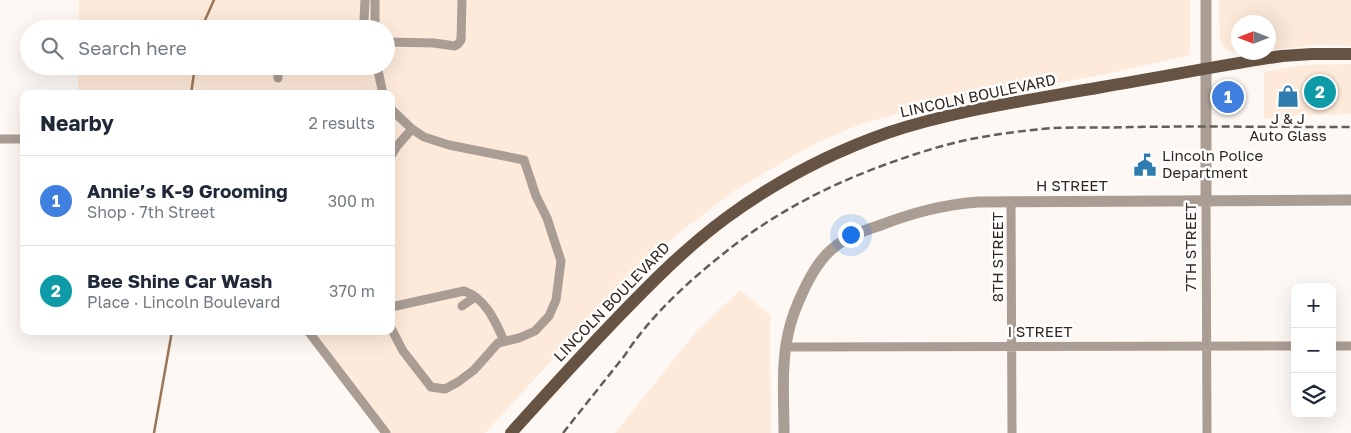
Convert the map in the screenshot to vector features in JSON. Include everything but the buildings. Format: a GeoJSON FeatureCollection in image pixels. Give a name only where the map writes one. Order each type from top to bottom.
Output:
{"type":"FeatureCollection","features":[{"type":"Feature","properties":{"kind":"main road","name":"LINCOLN BOULEVARD"},"geometry":{"type":"LineString","coordinates":[[511,433],[605,330],[675,260],[725,219],[758,196],[822,160],[886,133],[950,115],[1285,55],[1351,54]]}},
{"type":"Feature","properties":{"kind":"street"},"geometry":{"type":"LineString","coordinates":[[364,20],[365,0]]}},
{"type":"Feature","properties":{"kind":"street"},"geometry":{"type":"LineString","coordinates":[[375,0],[375,20]]}},
{"type":"Feature","properties":{"kind":"street"},"geometry":{"type":"LineString","coordinates":[[395,42],[434,43],[455,46],[461,40],[462,0]]}},
{"type":"Feature","properties":{"kind":"street","name":"7TH STREET"},"geometry":{"type":"LineString","coordinates":[[1206,0],[1206,433]]}},
{"type":"Feature","properties":{"kind":"street"},"geometry":{"type":"LineString","coordinates":[[379,75],[382,90]]}},
{"type":"Feature","properties":{"kind":"street"},"geometry":{"type":"LineString","coordinates":[[395,114],[424,137],[448,145],[524,160],[536,196],[547,218],[561,261],[556,300],[549,316],[535,331],[519,338],[498,343],[474,370],[458,382],[445,388],[431,387],[403,351],[395,335]]}},
{"type":"Feature","properties":{"kind":"street"},"geometry":{"type":"LineString","coordinates":[[395,149],[412,129]]}},
{"type":"Feature","properties":{"kind":"street"},"geometry":{"type":"LineString","coordinates":[[0,139],[20,139]]}},
{"type":"Feature","properties":{"kind":"street","name":"H STREET"},"geometry":{"type":"LineString","coordinates":[[784,433],[786,346],[792,319],[799,301],[813,273],[830,250],[845,240],[869,229],[930,208],[957,203],[1011,201],[1351,200]]}},
{"type":"Feature","properties":{"kind":"street","name":"8TH STREET"},"geometry":{"type":"LineString","coordinates":[[1011,201],[1012,433]]}},
{"type":"Feature","properties":{"kind":"street"},"geometry":{"type":"LineString","coordinates":[[395,306],[464,291],[470,293],[491,314],[504,341]]}},
{"type":"Feature","properties":{"kind":"street"},"geometry":{"type":"LineString","coordinates":[[462,306],[472,299],[473,296]]}},
{"type":"Feature","properties":{"kind":"street"},"geometry":{"type":"LineString","coordinates":[[311,335],[386,433]]}},
{"type":"Feature","properties":{"kind":"street","name":"I STREET"},"geometry":{"type":"LineString","coordinates":[[786,346],[1291,346]]}},
{"type":"Feature","properties":{"kind":"street"},"geometry":{"type":"LineString","coordinates":[[1336,346],[1351,346]]}},
{"type":"Feature","properties":{"kind":"shaded area"},"geometry":{"type":"Polygon","coordinates":[[[79,0],[1190,0],[1190,55],[1111,73],[907,111],[858,125],[816,143],[735,190],[675,236],[641,267],[587,322],[485,433],[386,433],[313,335],[395,335],[395,90],[78,90],[78,75],[395,75],[395,20],[79,20],[79,0]]]}},
{"type":"Feature","properties":{"kind":"shaded area"},"geometry":{"type":"Polygon","coordinates":[[[1219,0],[1351,0],[1351,46],[1317,45],[1276,49],[1276,15],[1231,15],[1231,52],[1224,48],[1220,40],[1219,0]]]}},
{"type":"Feature","properties":{"kind":"shaded area"},"geometry":{"type":"Polygon","coordinates":[[[1351,64],[1351,114],[1302,115],[1264,119],[1264,72],[1304,65],[1351,64]]]}},
{"type":"Feature","properties":{"kind":"shaded area"},"geometry":{"type":"Polygon","coordinates":[[[740,290],[770,315],[771,433],[615,433],[696,332],[740,290]]]}},
{"type":"Feature","properties":{"kind":"waterway"},"geometry":{"type":"LineString","coordinates":[[205,20],[214,0]]}},
{"type":"Feature","properties":{"kind":"waterway"},"geometry":{"type":"LineString","coordinates":[[192,90],[194,75]]}},
{"type":"Feature","properties":{"kind":"waterway"},"geometry":{"type":"LineString","coordinates":[[154,433],[171,335]]}},
{"type":"Feature","properties":{"kind":"railway"},"geometry":{"type":"LineString","coordinates":[[563,433],[635,340],[672,298],[700,273],[768,221],[833,186],[878,167],[927,150],[962,141],[1044,129],[1351,127]]}},
{"type":"Feature","properties":{"kind":"place","name":"Bee Shine Car Wash"},"geometry":{"type":"Point","coordinates":[1320,92]}},
{"type":"Feature","properties":{"kind":"place","name":"J & J Auto Glass"},"geometry":{"type":"Point","coordinates":[1288,96]}},
{"type":"Feature","properties":{"kind":"place","name":"Annie’s K-9 Grooming"},"geometry":{"type":"Point","coordinates":[1228,97]}},
{"type":"Feature","properties":{"kind":"place","name":"Lincoln Police Department"},"geometry":{"type":"Point","coordinates":[1145,165]}}]}
